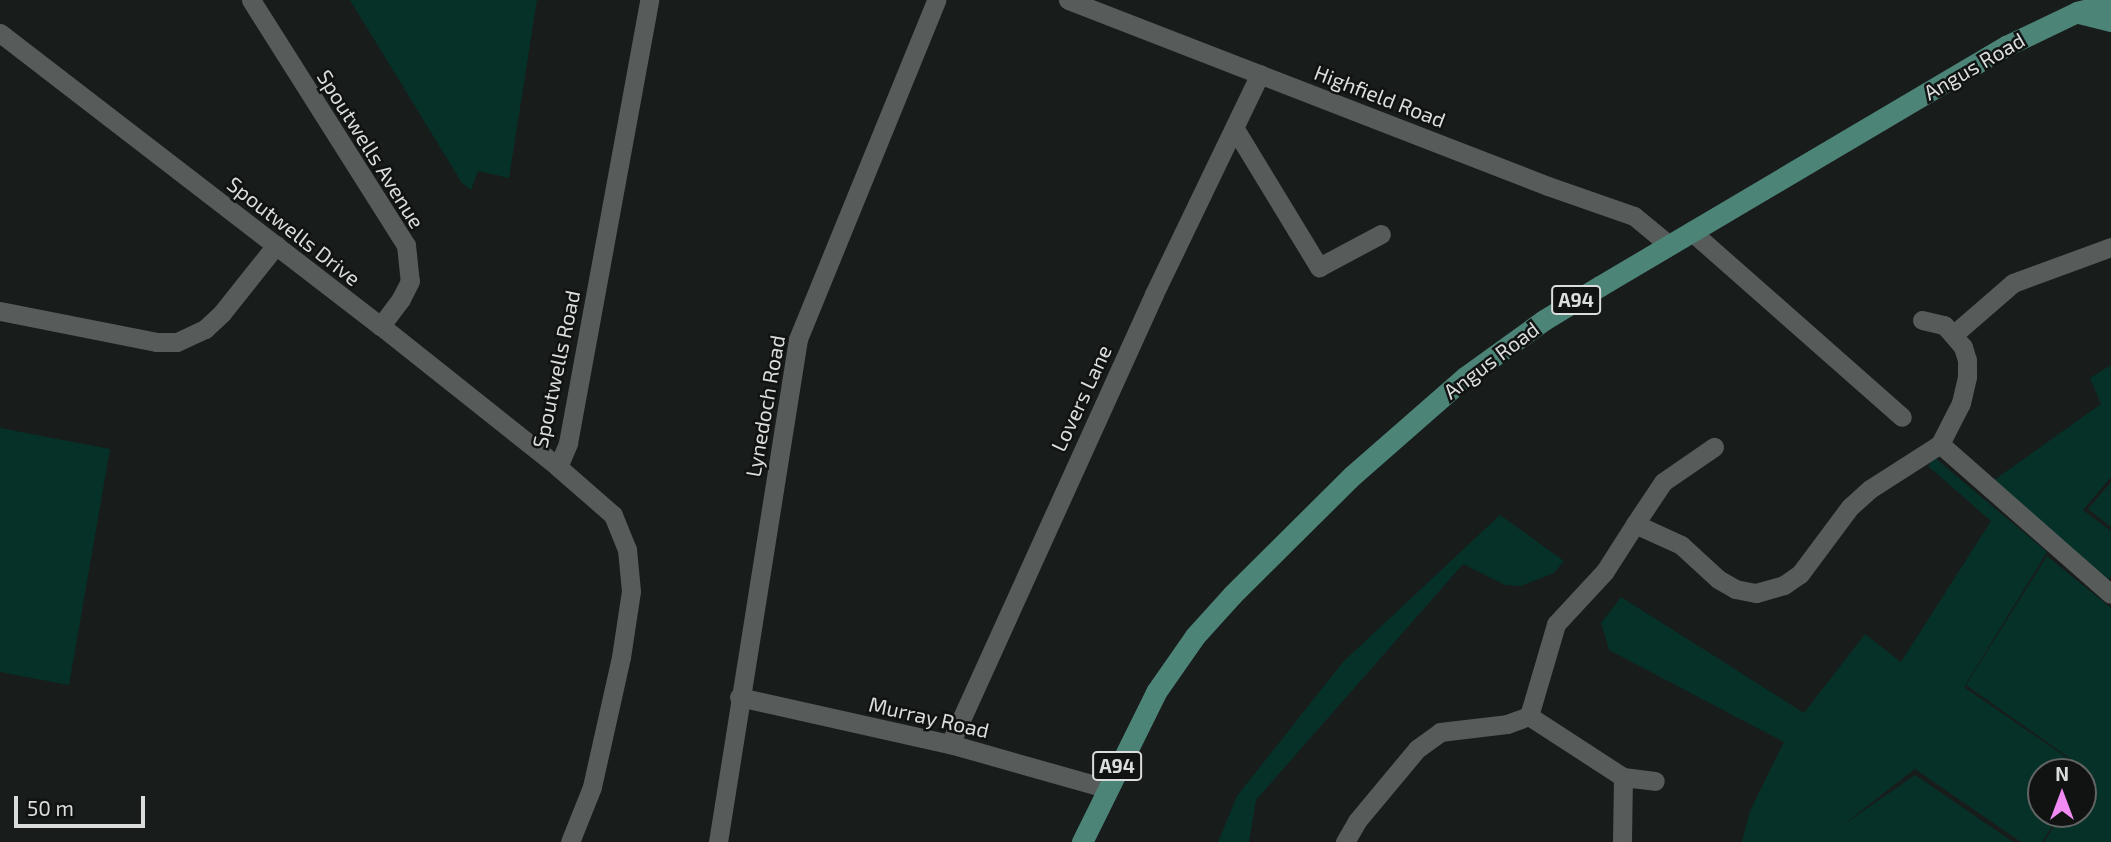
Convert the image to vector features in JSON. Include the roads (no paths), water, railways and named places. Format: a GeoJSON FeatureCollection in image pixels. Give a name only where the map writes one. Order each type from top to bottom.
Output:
{"type":"FeatureCollection","features":[{"type":"Feature","properties":{"kind":"main road","name":"Angus Road"},"geometry":{"type":"LineString","coordinates":[[1082,842],[1106,788],[1156,692],[1195,636],[1232,595],[1353,475],[1465,377],[1507,346],[1669,245],[2006,46],[2077,12],[2111,3]]}},
{"type":"Feature","properties":{"kind":"main road"},"geometry":{"type":"LineString","coordinates":[[2077,12],[2111,22]]}},
{"type":"Feature","properties":{"kind":"street","name":"Spoutwells Avenue"},"geometry":{"type":"LineString","coordinates":[[251,0],[406,245],[410,282],[401,299],[380,326]]}},
{"type":"Feature","properties":{"kind":"street","name":"Spoutwells Road"},"geometry":{"type":"LineString","coordinates":[[570,842],[592,787],[621,657],[631,591],[627,549],[612,515],[558,467],[568,443],[649,0]]}},
{"type":"Feature","properties":{"kind":"street","name":"Lynedoch Road"},"geometry":{"type":"LineString","coordinates":[[718,842],[798,340],[936,0]]}},
{"type":"Feature","properties":{"kind":"street","name":"Highfield Road"},"geometry":{"type":"LineString","coordinates":[[1068,0],[1548,186],[1634,216],[1669,245]]}},
{"type":"Feature","properties":{"kind":"street","name":"Spoutwells Drive"},"geometry":{"type":"LineString","coordinates":[[0,33],[276,245],[558,467]]}},
{"type":"Feature","properties":{"kind":"street","name":"Lovers Lane"},"geometry":{"type":"LineString","coordinates":[[950,744],[1148,306],[1261,74]]}},
{"type":"Feature","properties":{"kind":"street"},"geometry":{"type":"LineString","coordinates":[[1235,129],[1319,267],[1381,233]]}},
{"type":"Feature","properties":{"kind":"street"},"geometry":{"type":"LineString","coordinates":[[1691,232],[1902,417]]}},
{"type":"Feature","properties":{"kind":"street"},"geometry":{"type":"LineString","coordinates":[[0,311],[156,342],[177,342],[205,330],[222,313],[276,245]]}},
{"type":"Feature","properties":{"kind":"street"},"geometry":{"type":"LineString","coordinates":[[1953,335],[2013,283],[2111,247]]}},
{"type":"Feature","properties":{"kind":"street"},"geometry":{"type":"LineString","coordinates":[[1635,524],[1681,545],[1727,584],[1756,593],[1784,585],[1800,574],[1850,507],[1870,489],[1940,444],[1961,403],[1967,377],[1967,360],[1963,347],[1944,325],[1922,320]]}},
{"type":"Feature","properties":{"kind":"street"},"geometry":{"type":"LineString","coordinates":[[1940,444],[2111,594]]}},
{"type":"Feature","properties":{"kind":"street"},"geometry":{"type":"LineString","coordinates":[[1530,716],[1556,624],[1605,571],[1663,482],[1714,447]]}},
{"type":"Feature","properties":{"kind":"street","name":"Murray Road"},"geometry":{"type":"LineString","coordinates":[[739,697],[950,744],[1106,788]]}},
{"type":"Feature","properties":{"kind":"street"},"geometry":{"type":"LineString","coordinates":[[1530,716],[1623,777],[1655,781]]}},
{"type":"Feature","properties":{"kind":"street"},"geometry":{"type":"LineString","coordinates":[[1345,842],[1357,821],[1417,749],[1440,732],[1507,724],[1530,716]]}},
{"type":"Feature","properties":{"kind":"street"},"geometry":{"type":"LineString","coordinates":[[1622,842],[1623,777]]}}]}
